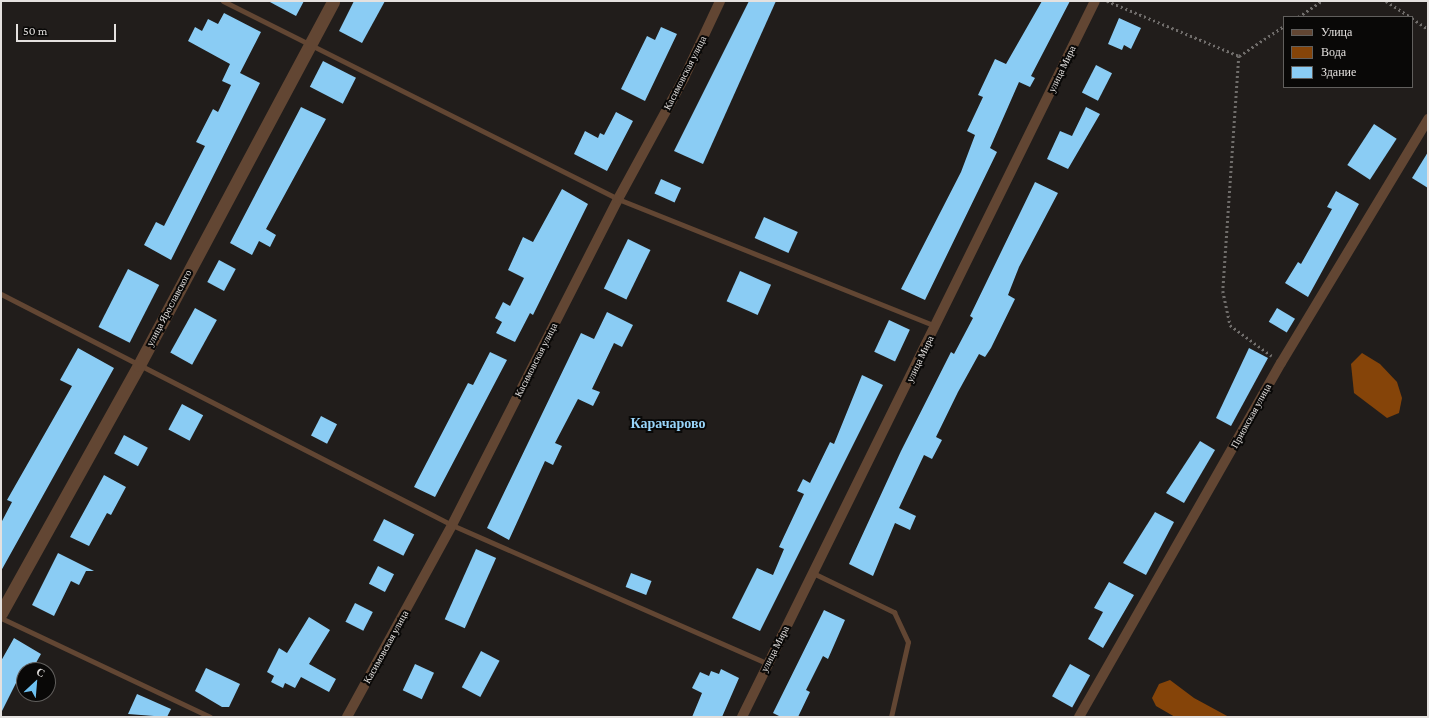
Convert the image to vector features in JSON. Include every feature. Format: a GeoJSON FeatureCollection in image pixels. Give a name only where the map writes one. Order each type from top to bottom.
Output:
{"type":"FeatureCollection","features":[{"type":"Feature","properties":{"kind":"street","name":"улица Ярославского"},"geometry":{"type":"LineString","coordinates":[[1,613],[139,365],[333,1]]}},
{"type":"Feature","properties":{"kind":"street","name":"Касимовская улица"},"geometry":{"type":"LineString","coordinates":[[348,717],[452,525],[618,199],[684,78],[720,1]]}},
{"type":"Feature","properties":{"kind":"street","name":"улица Мира"},"geometry":{"type":"LineString","coordinates":[[742,717],[768,663],[815,574],[1096,1]]}},
{"type":"Feature","properties":{"kind":"street","name":"Приокская улица"},"geometry":{"type":"LineString","coordinates":[[1079,717],[1281,363],[1428,119]]}},
{"type":"Feature","properties":{"kind":"lane"},"geometry":{"type":"LineString","coordinates":[[223,1],[311,42],[618,199],[936,326]]}},
{"type":"Feature","properties":{"kind":"lane"},"geometry":{"type":"LineString","coordinates":[[1,294],[452,525],[768,663]]}},
{"type":"Feature","properties":{"kind":"lane"},"geometry":{"type":"LineString","coordinates":[[815,574],[894,612],[908,642],[891,717]]}},
{"type":"Feature","properties":{"kind":"lane"},"geometry":{"type":"LineString","coordinates":[[1,618],[210,717]]}},
{"type":"Feature","properties":{"kind":"path"},"geometry":{"type":"LineString","coordinates":[[1107,1],[1239,56]]}},
{"type":"Feature","properties":{"kind":"path"},"geometry":{"type":"LineString","coordinates":[[1300,16],[1322,1]]}},
{"type":"Feature","properties":{"kind":"path"},"geometry":{"type":"LineString","coordinates":[[1386,1],[1409,16]]}},
{"type":"Feature","properties":{"kind":"path"},"geometry":{"type":"LineString","coordinates":[[1413,18],[1428,28]]}},
{"type":"Feature","properties":{"kind":"path"},"geometry":{"type":"LineString","coordinates":[[1239,56],[1283,27]]}},
{"type":"Feature","properties":{"kind":"path"},"geometry":{"type":"LineString","coordinates":[[1239,56],[1223,291],[1230,325],[1281,363]]}},
{"type":"Feature","properties":{"kind":"water"},"geometry":{"type":"Polygon","coordinates":[[[1362,353],[1380,364],[1397,382],[1402,398],[1399,413],[1387,418],[1354,393],[1351,364],[1362,353]]]}},
{"type":"Feature","properties":{"kind":"water"},"geometry":{"type":"Polygon","coordinates":[[[1170,680],[1194,698],[1229,717],[1175,717],[1156,706],[1152,698],[1159,684],[1170,680]]]}},
{"type":"Feature","properties":{"kind":"building"},"geometry":{"type":"Polygon","coordinates":[[[268,1],[304,1],[296,16],[268,1]]]}},
{"type":"Feature","properties":{"kind":"building"},"geometry":{"type":"Polygon","coordinates":[[[354,1],[385,1],[362,43],[339,31],[354,1]]]}},
{"type":"Feature","properties":{"kind":"building"},"geometry":{"type":"Polygon","coordinates":[[[749,1],[776,1],[703,164],[674,151],[749,1]]]}},
{"type":"Feature","properties":{"kind":"building"},"geometry":{"type":"Polygon","coordinates":[[[1042,1],[1070,1],[1031,76],[1035,78],[1030,87],[1019,82],[990,148],[997,152],[925,300],[901,289],[961,172],[975,135],[967,131],[983,97],[978,95],[995,59],[1006,64],[1042,1]]]}},
{"type":"Feature","properties":{"kind":"building"},"geometry":{"type":"Polygon","coordinates":[[[224,13],[261,32],[240,73],[260,83],[171,260],[144,245],[156,222],[164,226],[205,146],[196,142],[213,109],[218,112],[231,85],[222,81],[230,64],[188,41],[195,27],[202,31],[208,19],[218,24],[224,13]]]}},
{"type":"Feature","properties":{"kind":"building"},"geometry":{"type":"Polygon","coordinates":[[[1119,18],[1141,28],[1131,49],[1124,45],[1122,50],[1108,44],[1119,18]]]}},
{"type":"Feature","properties":{"kind":"building"},"geometry":{"type":"Polygon","coordinates":[[[661,27],[677,34],[645,101],[621,89],[647,36],[655,40],[661,27]]]}},
{"type":"Feature","properties":{"kind":"building"},"geometry":{"type":"Polygon","coordinates":[[[323,61],[356,78],[343,104],[310,87],[323,61]]]}},
{"type":"Feature","properties":{"kind":"building"},"geometry":{"type":"Polygon","coordinates":[[[1096,65],[1112,73],[1098,101],[1082,93],[1096,65]]]}},
{"type":"Feature","properties":{"kind":"building"},"geometry":{"type":"Polygon","coordinates":[[[301,107],[326,119],[266,229],[276,235],[270,247],[259,241],[252,255],[230,243],[301,107]]]}},
{"type":"Feature","properties":{"kind":"building"},"geometry":{"type":"Polygon","coordinates":[[[1086,107],[1100,114],[1068,169],[1047,159],[1060,131],[1072,136],[1086,107]]]}},
{"type":"Feature","properties":{"kind":"building"},"geometry":{"type":"Polygon","coordinates":[[[616,112],[633,121],[607,171],[574,154],[585,131],[598,138],[600,133],[604,135],[616,112]]]}},
{"type":"Feature","properties":{"kind":"building"},"geometry":{"type":"Polygon","coordinates":[[[1374,124],[1397,139],[1370,180],[1347,165],[1374,124]]]}},
{"type":"Feature","properties":{"kind":"building"},"geometry":{"type":"Polygon","coordinates":[[[1428,152],[1428,188],[1412,178],[1428,152]]]}},
{"type":"Feature","properties":{"kind":"building"},"geometry":{"type":"Polygon","coordinates":[[[661,179],[681,188],[675,203],[654,194],[661,179]]]}},
{"type":"Feature","properties":{"kind":"building"},"geometry":{"type":"Polygon","coordinates":[[[1035,182],[1058,193],[1019,267],[1008,295],[1015,299],[991,348],[985,357],[979,354],[958,392],[936,437],[942,440],[932,459],[924,455],[899,508],[916,516],[910,530],[895,523],[873,576],[849,564],[901,451],[951,352],[954,354],[973,318],[970,316],[1035,182]]]}},
{"type":"Feature","properties":{"kind":"building"},"geometry":{"type":"Polygon","coordinates":[[[562,189],[588,204],[533,315],[530,313],[515,342],[496,333],[502,322],[495,318],[503,302],[510,306],[524,278],[508,270],[523,237],[533,242],[562,189]]]}},
{"type":"Feature","properties":{"kind":"building"},"geometry":{"type":"Polygon","coordinates":[[[1336,191],[1359,204],[1308,297],[1285,283],[1298,262],[1301,264],[1332,209],[1327,207],[1336,191]]]}},
{"type":"Feature","properties":{"kind":"building"},"geometry":{"type":"Polygon","coordinates":[[[764,217],[798,232],[788,253],[755,238],[764,217]]]}},
{"type":"Feature","properties":{"kind":"building"},"geometry":{"type":"Polygon","coordinates":[[[628,239],[650,250],[626,299],[604,288],[628,239]]]}},
{"type":"Feature","properties":{"kind":"building"},"geometry":{"type":"Polygon","coordinates":[[[219,260],[236,269],[224,291],[207,282],[219,260]]]}},
{"type":"Feature","properties":{"kind":"building"},"geometry":{"type":"Polygon","coordinates":[[[128,269],[159,285],[130,343],[98,327],[128,269]]]}},
{"type":"Feature","properties":{"kind":"building"},"geometry":{"type":"Polygon","coordinates":[[[740,271],[771,285],[758,315],[727,301],[740,271]]]}},
{"type":"Feature","properties":{"kind":"building"},"geometry":{"type":"Polygon","coordinates":[[[195,308],[217,320],[192,365],[170,353],[195,308]]]}},
{"type":"Feature","properties":{"kind":"building"},"geometry":{"type":"Polygon","coordinates":[[[1277,308],[1295,319],[1287,333],[1269,322],[1277,308]]]}},
{"type":"Feature","properties":{"kind":"building"},"geometry":{"type":"Polygon","coordinates":[[[607,312],[633,325],[622,347],[614,343],[592,389],[600,392],[593,406],[578,399],[555,443],[562,446],[553,465],[545,461],[509,540],[487,528],[581,333],[594,339],[607,312]]]}},
{"type":"Feature","properties":{"kind":"building"},"geometry":{"type":"Polygon","coordinates":[[[889,320],[910,330],[895,361],[874,352],[889,320]]]}},
{"type":"Feature","properties":{"kind":"building"},"geometry":{"type":"Polygon","coordinates":[[[78,348],[114,368],[1,571],[1,523],[12,502],[7,500],[72,386],[60,380],[78,348]]]}},
{"type":"Feature","properties":{"kind":"building"},"geometry":{"type":"Polygon","coordinates":[[[1249,348],[1268,358],[1231,426],[1216,418],[1249,348]]]}},
{"type":"Feature","properties":{"kind":"building"},"geometry":{"type":"Polygon","coordinates":[[[490,352],[507,360],[435,497],[414,487],[468,383],[473,385],[490,352]]]}},
{"type":"Feature","properties":{"kind":"building"},"geometry":{"type":"Polygon","coordinates":[[[862,375],[883,385],[760,631],[732,618],[757,568],[773,575],[784,549],[779,547],[804,494],[797,491],[803,479],[810,483],[830,442],[834,444],[862,375]]]}},
{"type":"Feature","properties":{"kind":"building"},"geometry":{"type":"Polygon","coordinates":[[[182,404],[203,415],[190,441],[168,430],[182,404]]]}},
{"type":"Feature","properties":{"kind":"building"},"geometry":{"type":"Polygon","coordinates":[[[321,416],[337,424],[327,444],[311,436],[321,416]]]}},
{"type":"Feature","properties":{"kind":"building"},"geometry":{"type":"Polygon","coordinates":[[[124,435],[148,448],[138,466],[114,454],[124,435]]]}},
{"type":"Feature","properties":{"kind":"building"},"geometry":{"type":"Polygon","coordinates":[[[1200,441],[1215,450],[1184,503],[1166,493],[1200,441]]]}},
{"type":"Feature","properties":{"kind":"building"},"geometry":{"type":"Polygon","coordinates":[[[104,475],[126,487],[111,515],[107,513],[89,546],[70,537],[104,475]]]}},
{"type":"Feature","properties":{"kind":"building"},"geometry":{"type":"Polygon","coordinates":[[[1155,512],[1174,522],[1146,575],[1123,563],[1155,512]]]}},
{"type":"Feature","properties":{"kind":"building"},"geometry":{"type":"Polygon","coordinates":[[[384,519],[414,534],[403,556],[373,540],[384,519]]]}},
{"type":"Feature","properties":{"kind":"building"},"geometry":{"type":"Polygon","coordinates":[[[476,549],[496,558],[465,628],[445,619],[476,549]]]}},
{"type":"Feature","properties":{"kind":"building"},"geometry":{"type":"Polygon","coordinates":[[[58,553],[94,571],[86,571],[79,585],[71,581],[54,616],[32,605],[58,553]]]}},
{"type":"Feature","properties":{"kind":"building"},"geometry":{"type":"Polygon","coordinates":[[[378,566],[394,574],[385,592],[369,584],[378,566]]]}},
{"type":"Feature","properties":{"kind":"building"},"geometry":{"type":"Polygon","coordinates":[[[631,573],[652,581],[646,595],[626,587],[631,573]]]}},
{"type":"Feature","properties":{"kind":"building"},"geometry":{"type":"Polygon","coordinates":[[[1109,582],[1134,595],[1103,648],[1088,639],[1103,612],[1094,608],[1109,582]]]}},
{"type":"Feature","properties":{"kind":"building"},"geometry":{"type":"Polygon","coordinates":[[[355,603],[373,612],[363,631],[345,622],[355,603]]]}},
{"type":"Feature","properties":{"kind":"building"},"geometry":{"type":"Polygon","coordinates":[[[824,610],[845,620],[828,659],[823,656],[806,690],[810,692],[798,717],[781,717],[773,713],[824,610]]]}},
{"type":"Feature","properties":{"kind":"building"},"geometry":{"type":"Polygon","coordinates":[[[309,617],[330,630],[309,664],[336,679],[329,692],[301,677],[295,688],[285,683],[283,688],[271,682],[274,676],[267,672],[279,648],[287,653],[309,617]]]}},
{"type":"Feature","properties":{"kind":"building"},"geometry":{"type":"Polygon","coordinates":[[[14,638],[41,654],[36,662],[16,662],[16,683],[1,713],[1,661],[14,638]]]}},
{"type":"Feature","properties":{"kind":"building"},"geometry":{"type":"Polygon","coordinates":[[[481,651],[500,661],[480,697],[462,687],[481,651]]]}},
{"type":"Feature","properties":{"kind":"building"},"geometry":{"type":"Polygon","coordinates":[[[415,664],[434,673],[422,699],[403,690],[415,664]]]}},
{"type":"Feature","properties":{"kind":"building"},"geometry":{"type":"Polygon","coordinates":[[[1070,664],[1090,675],[1072,708],[1052,696],[1070,664]]]}},
{"type":"Feature","properties":{"kind":"building"},"geometry":{"type":"Polygon","coordinates":[[[206,668],[240,684],[229,707],[222,707],[195,691],[206,668]]]}},
{"type":"Feature","properties":{"kind":"building"},"geometry":{"type":"Polygon","coordinates":[[[721,669],[739,678],[722,717],[692,717],[702,693],[692,688],[700,672],[709,676],[711,671],[719,674],[721,669]]]}},
{"type":"Feature","properties":{"kind":"building"},"geometry":{"type":"Polygon","coordinates":[[[137,694],[171,709],[167,717],[128,714],[137,694]]]}},
{"type":"Feature","properties":{"kind":"district","name":"Карачарово"},"geometry":{"type":"Point","coordinates":[668,423]}}]}
